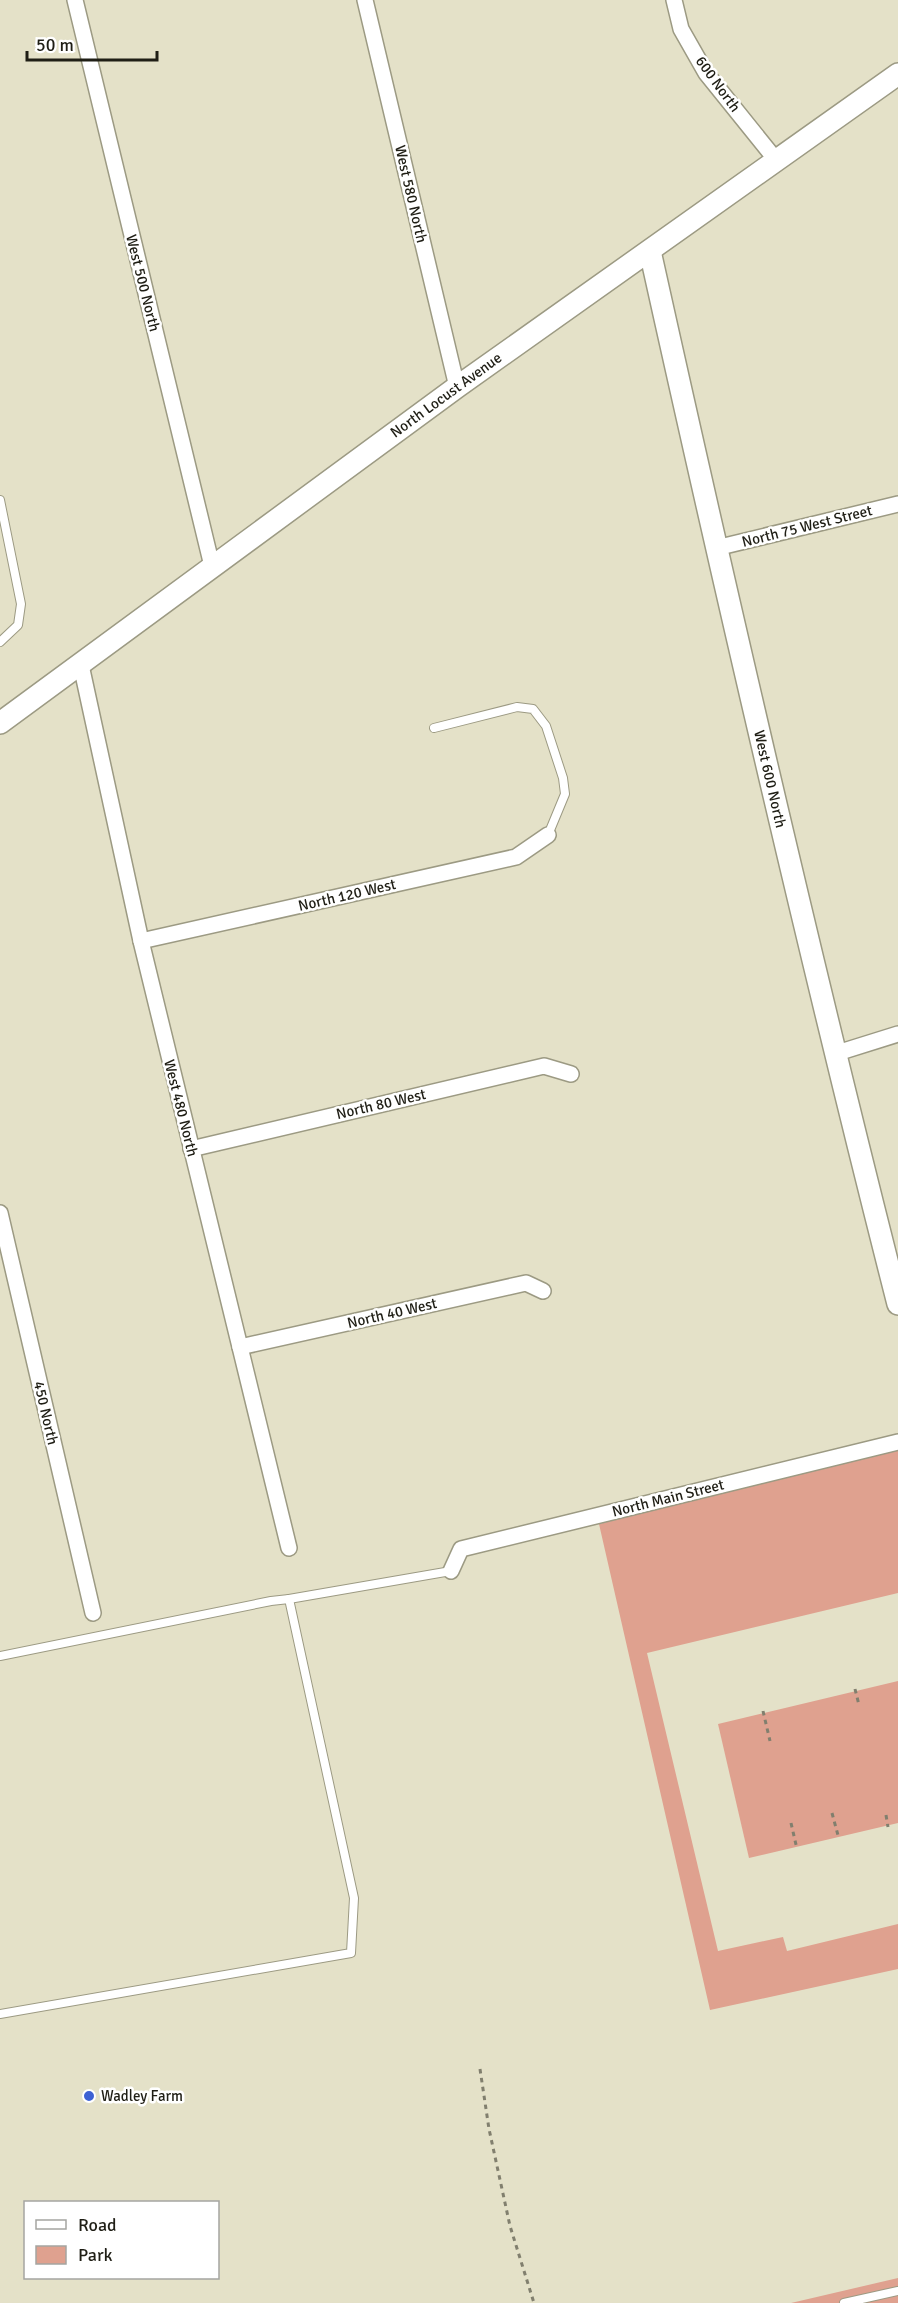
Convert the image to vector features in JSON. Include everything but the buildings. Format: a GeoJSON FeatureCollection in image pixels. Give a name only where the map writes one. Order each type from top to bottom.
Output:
{"type":"FeatureCollection","features":[{"type":"Feature","properties":{"kind":"street","name":"West 500 North"},"geometry":{"type":"LineString","coordinates":[[75,0],[212,566]]}},
{"type":"Feature","properties":{"kind":"street","name":"West 580 North"},"geometry":{"type":"LineString","coordinates":[[365,0],[457,387]]}},
{"type":"Feature","properties":{"kind":"street","name":"600 North"},"geometry":{"type":"LineString","coordinates":[[674,0],[681,29],[705,73],[776,160]]}},
{"type":"Feature","properties":{"kind":"street","name":"North Locust Avenue"},"geometry":{"type":"LineString","coordinates":[[0,723],[457,387],[898,74]]}},
{"type":"Feature","properties":{"kind":"street","name":"West 600 North"},"geometry":{"type":"LineString","coordinates":[[650,251],[716,548],[834,1054],[898,1304]]}},
{"type":"Feature","properties":{"kind":"street","name":"North 75 West Street"},"geometry":{"type":"LineString","coordinates":[[716,548],[898,504]]}},
{"type":"Feature","properties":{"kind":"street","name":"West 480 North"},"geometry":{"type":"LineString","coordinates":[[81,665],[141,940],[289,1548]]}},
{"type":"Feature","properties":{"kind":"street","name":"North 120 West"},"geometry":{"type":"LineString","coordinates":[[141,940],[516,857],[548,835]]}},
{"type":"Feature","properties":{"kind":"street"},"geometry":{"type":"LineString","coordinates":[[834,1054],[898,1034]]}},
{"type":"Feature","properties":{"kind":"street","name":"North 80 West"},"geometry":{"type":"LineString","coordinates":[[191,1149],[544,1066],[571,1074]]}},
{"type":"Feature","properties":{"kind":"street","name":"450 North"},"geometry":{"type":"LineString","coordinates":[[0,1213],[93,1613]]}},
{"type":"Feature","properties":{"kind":"street","name":"North 40 West"},"geometry":{"type":"LineString","coordinates":[[240,1347],[526,1283],[543,1292]]}},
{"type":"Feature","properties":{"kind":"street","name":"North Main Street"},"geometry":{"type":"LineString","coordinates":[[452,1571],[461,1549],[898,1442]]}},
{"type":"Feature","properties":{"kind":"lane"},"geometry":{"type":"LineString","coordinates":[[0,500],[21,604],[18,625],[0,642]]}},
{"type":"Feature","properties":{"kind":"lane"},"geometry":{"type":"LineString","coordinates":[[434,728],[518,706],[533,709],[546,726],[565,794],[548,835]]}},
{"type":"Feature","properties":{"kind":"lane"},"geometry":{"type":"LineString","coordinates":[[0,1656],[289,1599],[452,1571]]}},
{"type":"Feature","properties":{"kind":"lane"},"geometry":{"type":"LineString","coordinates":[[0,2014],[351,1953],[354,1898],[289,1599]]}},
{"type":"Feature","properties":{"kind":"lane"},"geometry":{"type":"LineString","coordinates":[[844,2303],[898,2291]]}},
{"type":"Feature","properties":{"kind":"path"},"geometry":{"type":"LineString","coordinates":[[855,1689],[859,1705]]}},
{"type":"Feature","properties":{"kind":"path"},"geometry":{"type":"LineString","coordinates":[[763,1711],[770,1741]]}},
{"type":"Feature","properties":{"kind":"path"},"geometry":{"type":"LineString","coordinates":[[832,1813],[839,1839]]}},
{"type":"Feature","properties":{"kind":"path"},"geometry":{"type":"LineString","coordinates":[[886,1815],[888,1827]]}},
{"type":"Feature","properties":{"kind":"path"},"geometry":{"type":"LineString","coordinates":[[790,1823],[797,1850]]}},
{"type":"Feature","properties":{"kind":"path"},"geometry":{"type":"LineString","coordinates":[[480,2069],[489,2129],[510,2226],[534,2303]]}},
{"type":"Feature","properties":{"kind":"green space"},"geometry":{"type":"Polygon","coordinates":[[[898,1449],[898,1593],[647,1653],[718,1951],[783,1937],[787,1951],[898,1924],[898,1969],[710,2010],[599,1524],[898,1449]]]}},
{"type":"Feature","properties":{"kind":"green space"},"geometry":{"type":"Polygon","coordinates":[[[898,1681],[898,1823],[749,1858],[718,1724],[898,1681]]]}},
{"type":"Feature","properties":{"kind":"green space"},"geometry":{"type":"Polygon","coordinates":[[[898,2278],[898,2303],[791,2303],[898,2278]]]}},
{"type":"Feature","properties":{"kind":"place","name":"Wadley Farm"},"geometry":{"type":"Point","coordinates":[89,2096]}}]}
